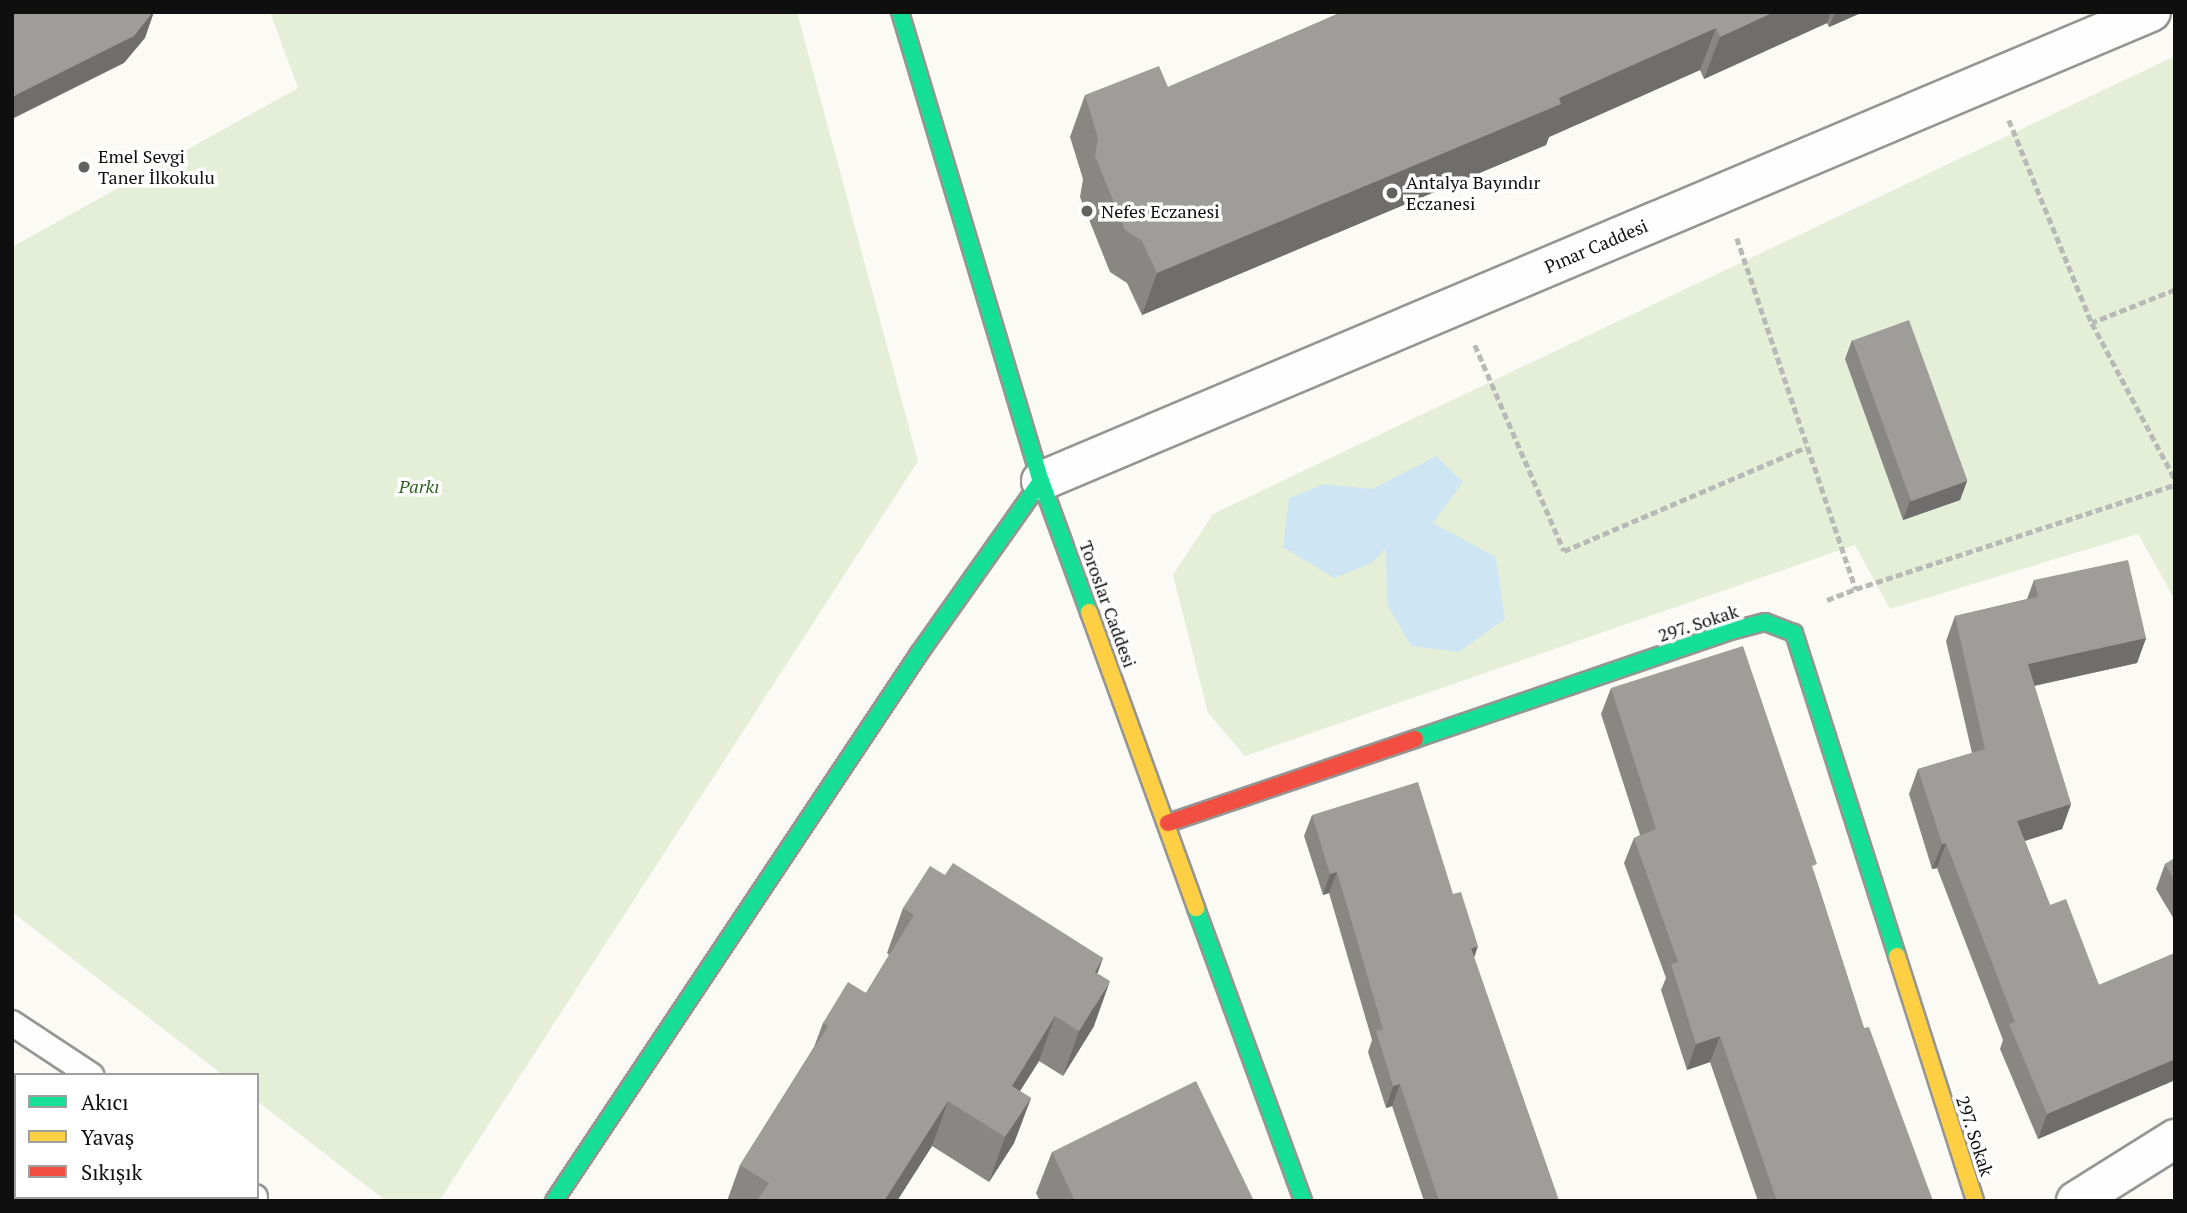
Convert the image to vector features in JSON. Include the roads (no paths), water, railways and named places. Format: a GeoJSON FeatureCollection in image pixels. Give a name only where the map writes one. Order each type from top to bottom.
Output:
{"type":"FeatureCollection","features":[{"type":"Feature","properties":{"kind":"main road","name":"Toroslar Caddesi"},"geometry":{"type":"LineString","coordinates":[[900,12],[1041,481],[1168,823],[1303,1201]]}},
{"type":"Feature","properties":{"kind":"main road"},"geometry":{"type":"LineString","coordinates":[[554,1201],[920,652],[1041,481]]}},
{"type":"Feature","properties":{"kind":"main road","name":"297. Sokak"},"geometry":{"type":"LineString","coordinates":[[1168,823],[1727,632],[1765,622],[1794,633],[1975,1201]]}},
{"type":"Feature","properties":{"kind":"street","name":"Pınar Caddesi"},"geometry":{"type":"LineString","coordinates":[[1041,481],[2151,12]]}},
{"type":"Feature","properties":{"kind":"street"},"geometry":{"type":"LineString","coordinates":[[2076,1201],[2175,1139]]}},
{"type":"Feature","properties":{"kind":"lane"},"geometry":{"type":"LineString","coordinates":[[12,1023],[88,1073]]}},
{"type":"Feature","properties":{"kind":"water"},"geometry":{"type":"Polygon","coordinates":[[[1436,456],[1463,482],[1433,523],[1496,557],[1505,619],[1459,652],[1411,646],[1387,604],[1386,548],[1372,563],[1334,578],[1283,547],[1289,498],[1324,484],[1372,489],[1436,456]]]}},
{"type":"Feature","properties":{"kind":"place","name":"Emel Sevgi Taner İlkokulu"},"geometry":{"type":"Point","coordinates":[84,167]}},
{"type":"Feature","properties":{"kind":"place","name":"Antalya Bayındır Eczanesi"},"geometry":{"type":"Point","coordinates":[1392,193]}},
{"type":"Feature","properties":{"kind":"place","name":"Nefes Eczanesi"},"geometry":{"type":"Point","coordinates":[1087,211]}},
{"type":"Feature","properties":{"kind":"park label","name":"Parkı"},"geometry":{"type":"Point","coordinates":[419,486]}}]}
